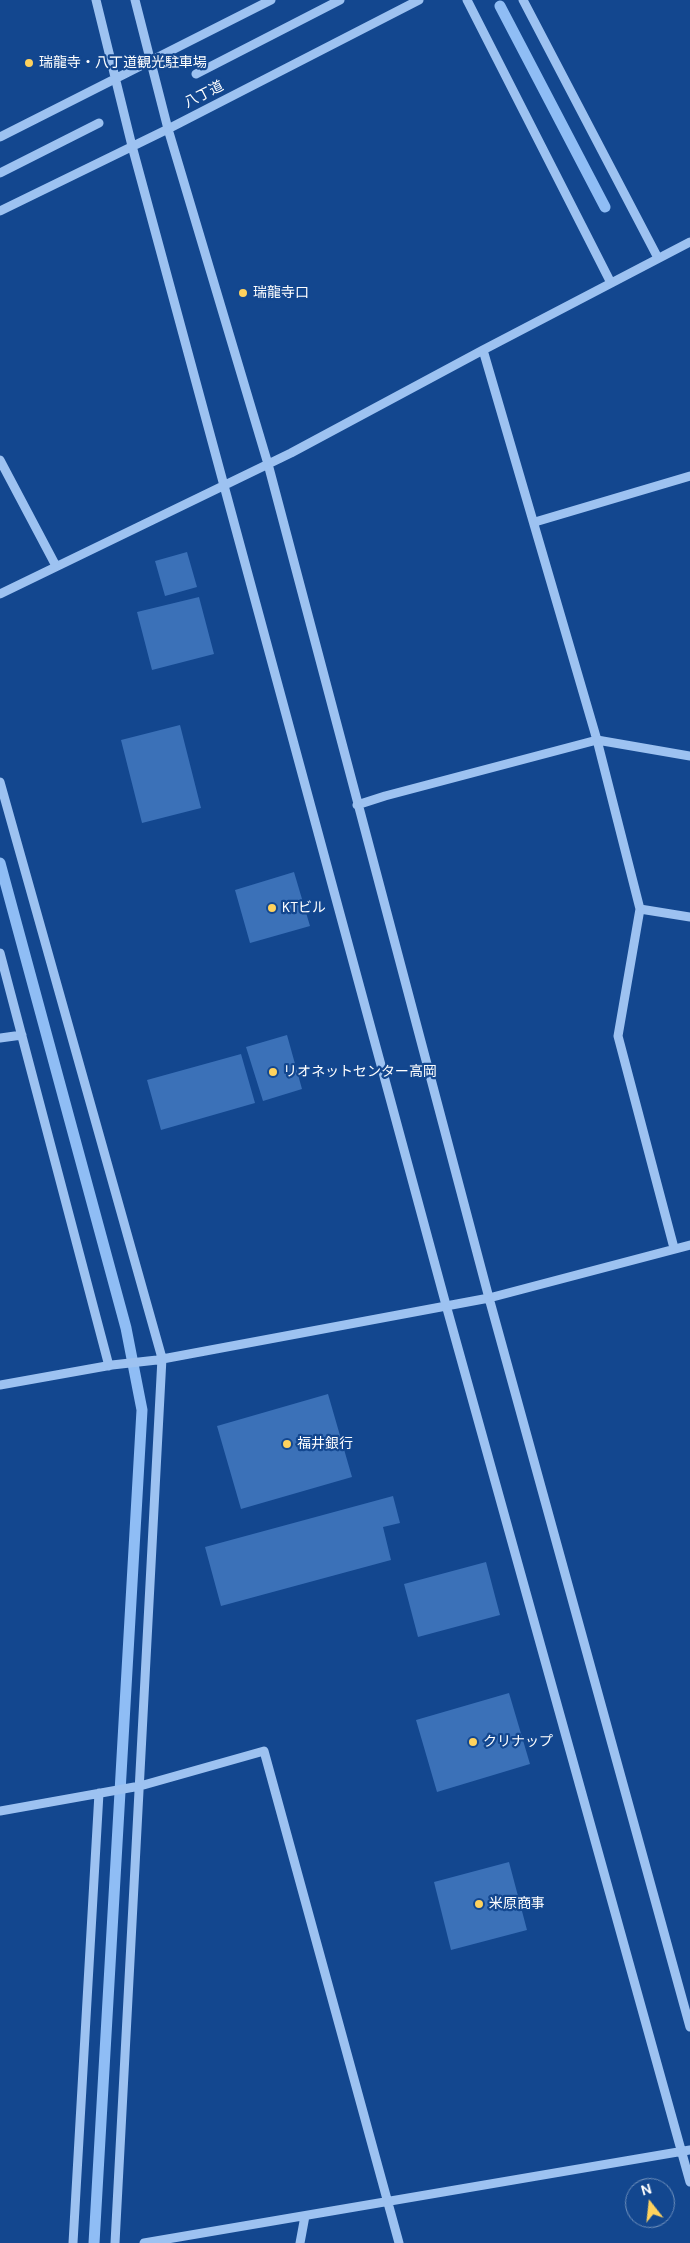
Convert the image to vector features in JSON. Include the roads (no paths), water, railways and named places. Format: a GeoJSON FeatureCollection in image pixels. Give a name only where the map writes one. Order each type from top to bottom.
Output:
{"type":"FeatureCollection","features":[{"type":"Feature","properties":{"kind":"street"},"geometry":{"type":"LineString","coordinates":[[96,0],[132,146],[446,1305],[686,2151],[690,2182]]}},
{"type":"Feature","properties":{"kind":"street"},"geometry":{"type":"LineString","coordinates":[[135,0],[168,129],[268,464],[489,1298],[690,2027]]}},
{"type":"Feature","properties":{"kind":"street"},"geometry":{"type":"LineString","coordinates":[[0,137],[271,0]]}},
{"type":"Feature","properties":{"kind":"street"},"geometry":{"type":"LineString","coordinates":[[196,74],[340,0]]}},
{"type":"Feature","properties":{"kind":"street","name":"八丁道"},"geometry":{"type":"LineString","coordinates":[[0,210],[168,129],[419,0]]}},
{"type":"Feature","properties":{"kind":"street"},"geometry":{"type":"LineString","coordinates":[[467,0],[612,283]]}},
{"type":"Feature","properties":{"kind":"street"},"geometry":{"type":"LineString","coordinates":[[523,0],[658,258]]}},
{"type":"Feature","properties":{"kind":"street"},"geometry":{"type":"LineString","coordinates":[[0,173],[99,123]]}},
{"type":"Feature","properties":{"kind":"street"},"geometry":{"type":"LineString","coordinates":[[0,594],[225,486],[690,242]]}},
{"type":"Feature","properties":{"kind":"street"},"geometry":{"type":"LineString","coordinates":[[483,350],[535,522],[597,740],[640,909],[618,1036],[674,1248]]}},
{"type":"Feature","properties":{"kind":"street"},"geometry":{"type":"LineString","coordinates":[[0,460],[56,566]]}},
{"type":"Feature","properties":{"kind":"street"},"geometry":{"type":"LineString","coordinates":[[535,522],[690,476]]}},
{"type":"Feature","properties":{"kind":"street"},"geometry":{"type":"LineString","coordinates":[[357,805],[597,740],[690,756]]}},
{"type":"Feature","properties":{"kind":"street"},"geometry":{"type":"LineString","coordinates":[[0,782],[160,1359],[115,2243]]}},
{"type":"Feature","properties":{"kind":"street"},"geometry":{"type":"LineString","coordinates":[[640,909],[690,917]]}},
{"type":"Feature","properties":{"kind":"street"},"geometry":{"type":"LineString","coordinates":[[0,953],[110,1365]]}},
{"type":"Feature","properties":{"kind":"street"},"geometry":{"type":"LineString","coordinates":[[0,1038],[22,1034]]}},
{"type":"Feature","properties":{"kind":"street"},"geometry":{"type":"LineString","coordinates":[[0,1385],[110,1365],[160,1359],[489,1298],[690,1245]]}},
{"type":"Feature","properties":{"kind":"street"},"geometry":{"type":"LineString","coordinates":[[0,1811],[139,1786],[264,1751],[399,2243]]}},
{"type":"Feature","properties":{"kind":"street"},"geometry":{"type":"LineString","coordinates":[[73,2243],[100,1793]]}},
{"type":"Feature","properties":{"kind":"street"},"geometry":{"type":"LineString","coordinates":[[144,2243],[686,2151]]}},
{"type":"Feature","properties":{"kind":"street"},"geometry":{"type":"LineString","coordinates":[[300,2243],[305,2216]]}},
{"type":"Feature","properties":{"kind":"waterway"},"geometry":{"type":"LineString","coordinates":[[500,6],[605,207]]}},
{"type":"Feature","properties":{"kind":"waterway"},"geometry":{"type":"LineString","coordinates":[[0,863],[126,1328],[142,1410],[94,2243]]}},
{"type":"Feature","properties":{"kind":"place","name":"瑞龍寺・八丁道観光駐車場"},"geometry":{"type":"Point","coordinates":[29,63]}},
{"type":"Feature","properties":{"kind":"place","name":"瑞龍寺口"},"geometry":{"type":"Point","coordinates":[243,293]}},
{"type":"Feature","properties":{"kind":"place","name":"KTビル"},"geometry":{"type":"Point","coordinates":[272,908]}},
{"type":"Feature","properties":{"kind":"place","name":"リオネットセンター高岡"},"geometry":{"type":"Point","coordinates":[273,1072]}},
{"type":"Feature","properties":{"kind":"place","name":"福井銀行"},"geometry":{"type":"Point","coordinates":[287,1444]}},
{"type":"Feature","properties":{"kind":"place","name":"クリナップ"},"geometry":{"type":"Point","coordinates":[473,1742]}},
{"type":"Feature","properties":{"kind":"place","name":"米原商事"},"geometry":{"type":"Point","coordinates":[479,1904]}}]}
